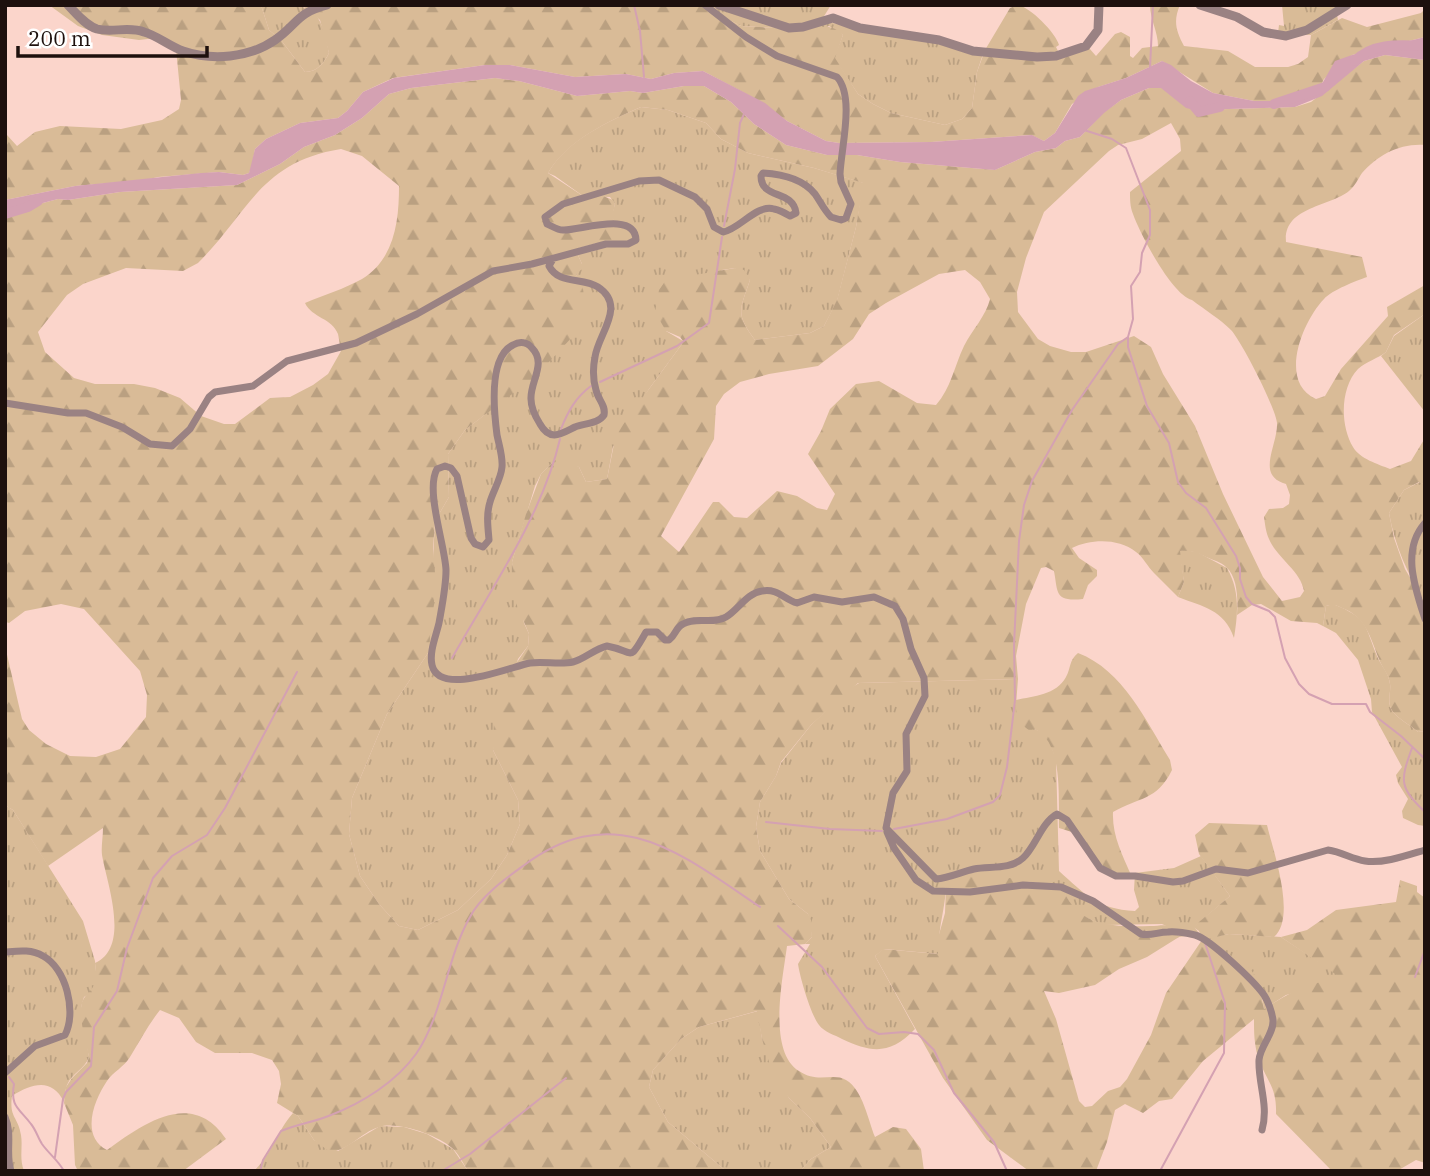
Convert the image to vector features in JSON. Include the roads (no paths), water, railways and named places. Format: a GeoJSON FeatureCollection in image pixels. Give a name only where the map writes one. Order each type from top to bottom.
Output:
{"type":"FeatureCollection","features":[{"type":"Feature","properties":{"kind":"street"},"geometry":{"type":"LineString","coordinates":[[68,5],[98,29],[138,30],[193,54],[234,56],[266,45],[282,34],[302,14],[327,5]]}},
{"type":"Feature","properties":{"kind":"street"},"geometry":{"type":"LineString","coordinates":[[5,403],[68,413],[86,413],[122,427],[150,444],[172,446],[190,429],[209,397],[215,392],[253,386],[286,361],[356,343],[417,314],[493,271],[553,259],[606,244],[628,244],[636,240],[633,229],[624,225],[592,225],[563,230],[547,223],[545,218],[563,204],[639,181],[659,180],[695,197],[707,209],[714,227],[723,232],[766,208],[790,215],[796,213],[790,199],[766,190],[760,179],[763,173],[779,174],[808,187],[827,214],[841,220],[849,214],[851,204],[841,182],[840,162],[846,96],[842,83],[837,77],[777,56],[746,37],[705,5]]}},
{"type":"Feature","properties":{"kind":"street"},"geometry":{"type":"LineString","coordinates":[[719,5],[793,29],[832,18],[860,28],[939,40],[973,51],[1037,57],[1056,56],[1086,46],[1098,30],[1100,5]]}},
{"type":"Feature","properties":{"kind":"street"},"geometry":{"type":"LineString","coordinates":[[1200,5],[1237,17],[1263,32],[1286,36],[1307,30],[1347,5]]}},
{"type":"Feature","properties":{"kind":"street"},"geometry":{"type":"LineString","coordinates":[[553,259],[549,266],[553,273],[560,278],[579,280],[599,288],[610,305],[608,325],[595,355],[595,388],[603,405],[604,415],[601,419],[573,428],[564,434],[555,436],[544,430],[531,401],[533,383],[538,371],[537,354],[523,342],[504,351],[498,365],[494,397],[502,468],[487,514],[489,540],[483,547],[475,544],[471,538],[457,476],[446,466],[437,469],[434,474],[446,570],[431,660],[434,672],[442,678],[483,677],[528,663],[572,662],[607,646],[625,653],[633,652],[646,632],[657,632],[669,640],[685,622],[718,621],[728,616],[747,598],[763,590],[781,593],[797,603],[814,597],[842,602],[864,597],[882,599],[895,606],[903,619],[911,649],[924,678],[925,689],[923,702],[906,734],[907,771],[893,793],[886,828],[888,837],[916,880],[933,891],[956,893],[1023,885],[1061,887],[1093,901],[1141,934],[1148,936],[1167,932],[1188,933],[1206,939],[1264,995],[1271,1009],[1273,1022],[1259,1061],[1265,1102],[1262,1130]]}},
{"type":"Feature","properties":{"kind":"street"},"geometry":{"type":"LineString","coordinates":[[1425,523],[1413,539],[1411,553],[1425,619]]}},
{"type":"Feature","properties":{"kind":"street"},"geometry":{"type":"LineString","coordinates":[[886,828],[936,879],[978,868],[1019,862],[1051,817],[1057,814],[1068,820],[1095,861],[1110,874],[1173,882],[1216,869],[1248,873],[1328,850],[1339,851],[1364,861],[1425,850]]}},
{"type":"Feature","properties":{"kind":"street"},"geometry":{"type":"LineString","coordinates":[[5,952],[22,951],[45,956],[60,974],[69,1005],[68,1031],[65,1035],[35,1046],[5,1073]]}},
{"type":"Feature","properties":{"kind":"street"},"geometry":{"type":"LineString","coordinates":[[5,1117],[10,1130],[11,1171]]}},
{"type":"Feature","properties":{"kind":"waterway"},"geometry":{"type":"LineString","coordinates":[[634,5],[640,31],[644,77]]}},
{"type":"Feature","properties":{"kind":"waterway"},"geometry":{"type":"LineString","coordinates":[[1150,68],[1153,5]]}},
{"type":"Feature","properties":{"kind":"waterway"},"geometry":{"type":"LineString","coordinates":[[1355,61],[1370,50],[1379,48],[1397,45],[1425,46]]}},
{"type":"Feature","properties":{"kind":"waterway"},"geometry":{"type":"LineString","coordinates":[[1274,104],[1325,87]]}},
{"type":"Feature","properties":{"kind":"waterway"},"geometry":{"type":"LineString","coordinates":[[1190,101],[1199,112],[1220,107]]}},
{"type":"Feature","properties":{"kind":"waterway"},"geometry":{"type":"LineString","coordinates":[[724,226],[735,169],[740,123],[744,114]]}},
{"type":"Feature","properties":{"kind":"waterway"},"geometry":{"type":"LineString","coordinates":[[1084,130],[1112,139],[1126,148],[1150,210],[1150,235],[1142,253],[1140,272],[1131,286],[1133,319],[1128,347],[1147,406],[1169,443],[1178,482],[1186,493],[1206,508],[1236,556],[1246,597],[1252,604],[1269,611],[1275,617],[1285,658],[1299,684],[1309,694],[1332,704],[1366,704],[1370,712],[1425,759]]}},
{"type":"Feature","properties":{"kind":"waterway"},"geometry":{"type":"LineString","coordinates":[[5,214],[38,201]]}},
{"type":"Feature","properties":{"kind":"waterway"},"geometry":{"type":"LineString","coordinates":[[600,382],[677,346],[709,323],[722,237]]}},
{"type":"Feature","properties":{"kind":"waterway"},"geometry":{"type":"LineString","coordinates":[[894,829],[947,819],[993,802],[1000,795],[1007,767],[1015,700],[1014,645],[1019,541],[1024,505],[1032,481],[1072,410],[1118,344],[1128,337]]}},
{"type":"Feature","properties":{"kind":"waterway"},"geometry":{"type":"LineString","coordinates":[[561,429],[573,405],[591,386]]}},
{"type":"Feature","properties":{"kind":"waterway"},"geometry":{"type":"LineString","coordinates":[[452,658],[528,524],[552,468],[560,439]]}},
{"type":"Feature","properties":{"kind":"waterway"},"geometry":{"type":"LineString","coordinates":[[55,1157],[63,1099],[66,1092],[91,1066],[94,1027],[117,991],[127,948],[153,878],[172,856],[207,835],[225,808],[297,672]]}},
{"type":"Feature","properties":{"kind":"waterway"},"geometry":{"type":"LineString","coordinates":[[1412,748],[1405,768],[1404,783],[1410,796],[1425,812]]}},
{"type":"Feature","properties":{"kind":"waterway"},"geometry":{"type":"LineString","coordinates":[[766,822],[882,831]]}},
{"type":"Feature","properties":{"kind":"waterway"},"geometry":{"type":"LineString","coordinates":[[260,1171],[263,1160],[281,1131],[355,1104],[378,1091],[399,1074],[425,1039],[439,1005],[455,951],[474,910],[486,896],[523,866],[556,846],[588,836],[618,835],[646,841],[703,869],[760,907]]}},
{"type":"Feature","properties":{"kind":"waterway"},"geometry":{"type":"LineString","coordinates":[[778,926],[822,967],[867,1028],[879,1034],[918,1034],[934,1050],[954,1093],[994,1142],[1007,1171]]}},
{"type":"Feature","properties":{"kind":"waterway"},"geometry":{"type":"LineString","coordinates":[[1160,1171],[1224,1053],[1225,1003],[1205,943]]}},
{"type":"Feature","properties":{"kind":"waterway"},"geometry":{"type":"LineString","coordinates":[[1415,977],[1425,950]]}},
{"type":"Feature","properties":{"kind":"waterway"},"geometry":{"type":"LineString","coordinates":[[9,1077],[14,1084],[13,1098],[16,1107],[33,1126],[42,1144],[64,1171]]}},
{"type":"Feature","properties":{"kind":"waterway"},"geometry":{"type":"LineString","coordinates":[[442,1171],[470,1154],[566,1078]]}}]}
